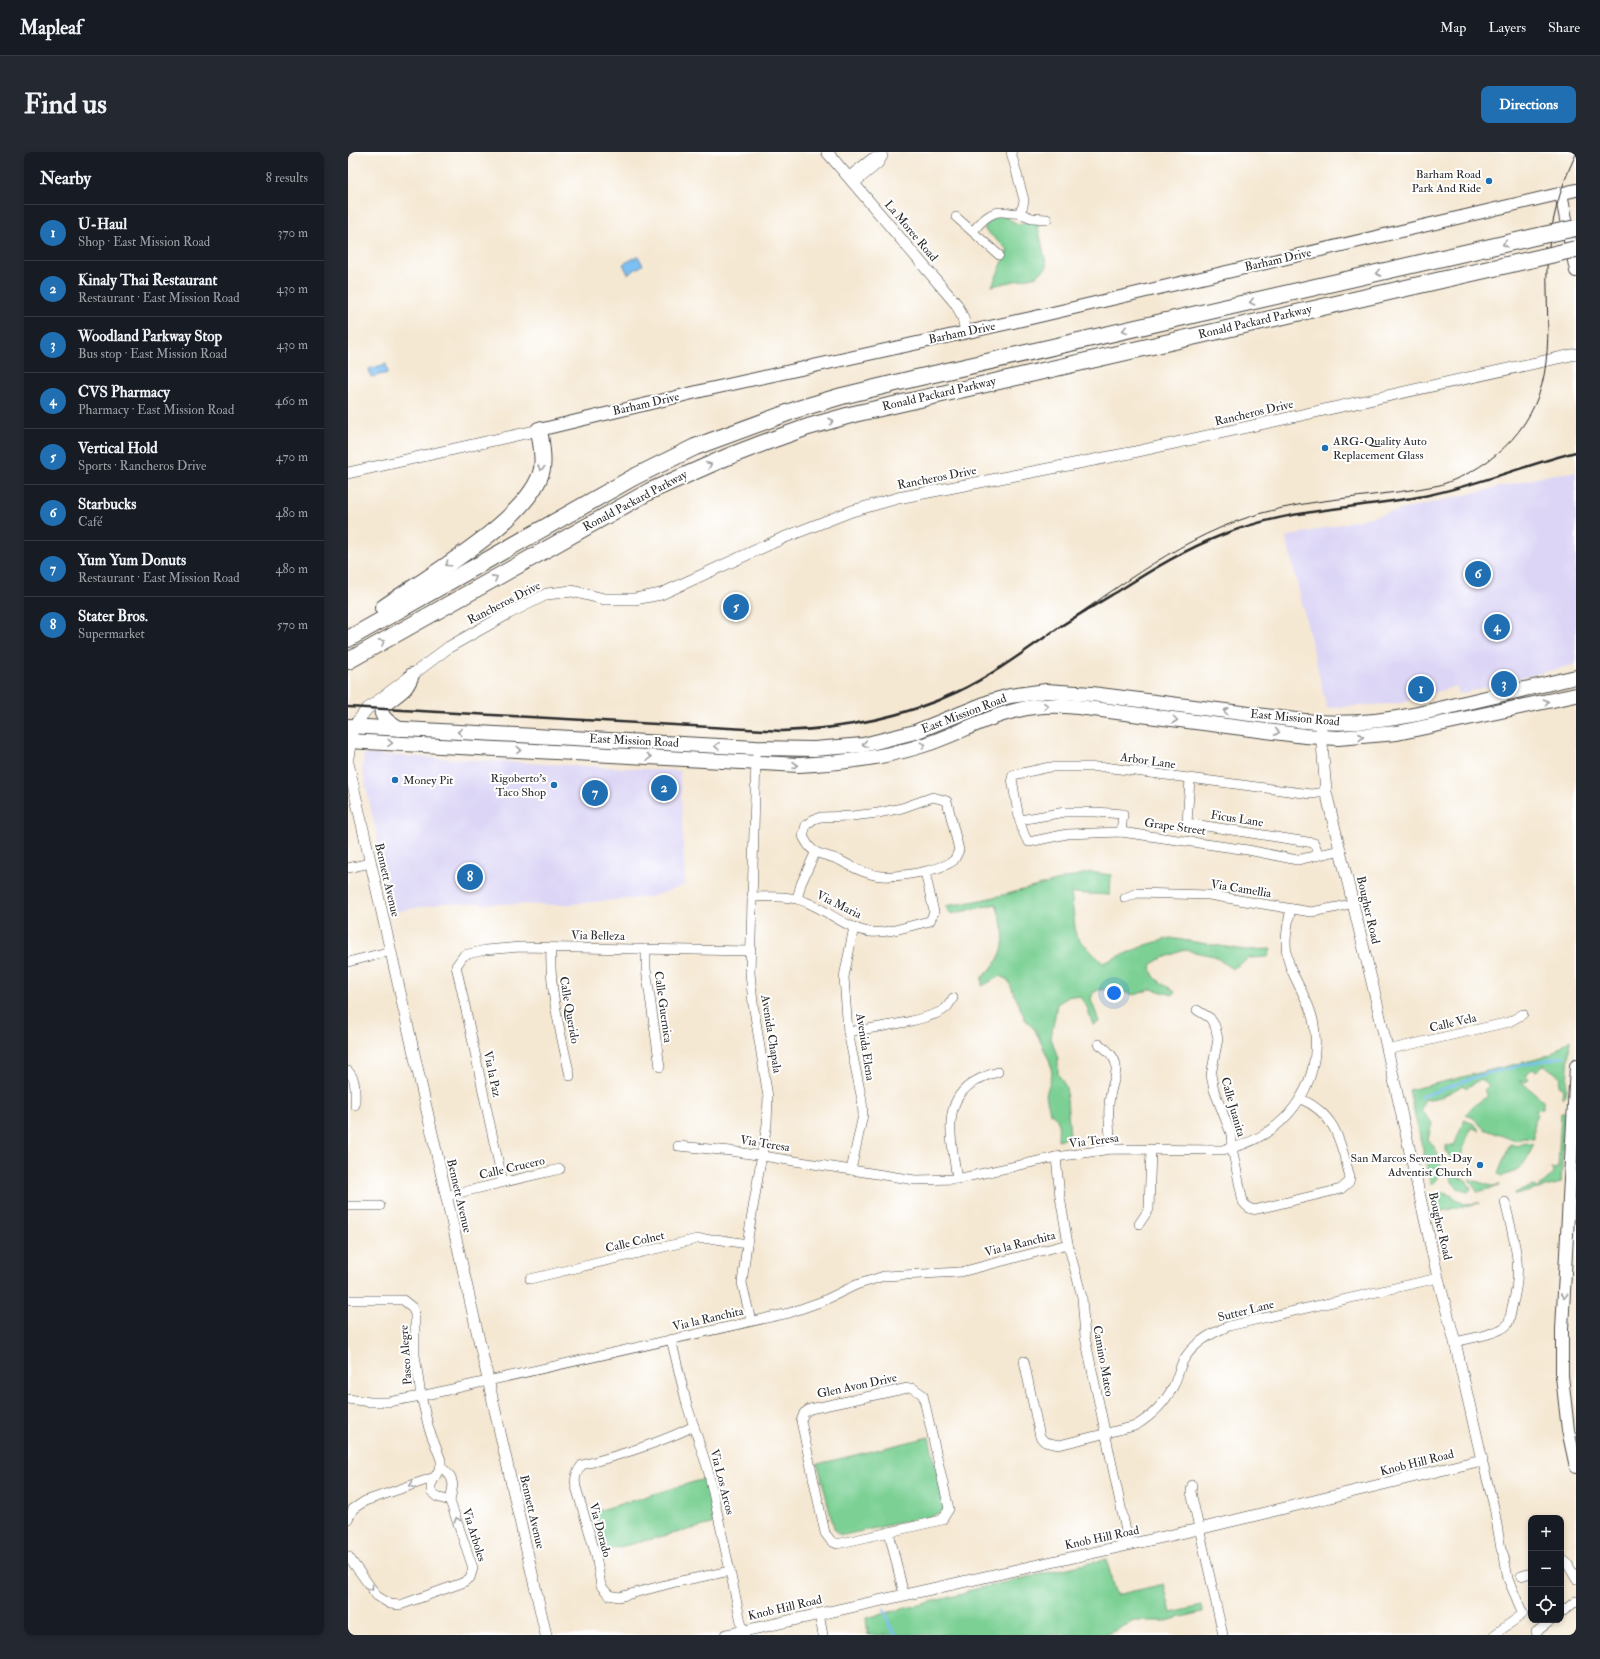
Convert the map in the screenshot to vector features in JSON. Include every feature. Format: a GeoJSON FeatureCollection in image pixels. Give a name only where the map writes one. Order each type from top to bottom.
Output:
{"type":"FeatureCollection","features":[{"type":"Feature","properties":{"kind":"highway","name":"Ronald Packard Parkway"},"geometry":{"type":"LineString","coordinates":[[348,639],[634,477],[695,448],[798,409],[842,396],[912,379],[1576,228]]}},
{"type":"Feature","properties":{"kind":"highway","name":"Ronald Packard Parkway"},"geometry":{"type":"LineString","coordinates":[[348,662],[650,491],[727,457],[801,430],[854,414],[1576,249]]}},
{"type":"Feature","properties":{"kind":"highway"},"geometry":{"type":"LineString","coordinates":[[1542,257],[1576,253]]}},
{"type":"Feature","properties":{"kind":"highway"},"geometry":{"type":"LineString","coordinates":[[348,633],[488,535],[523,503],[532,491],[542,469],[539,430]]}},
{"type":"Feature","properties":{"kind":"main road","name":"Barham Drive"},"geometry":{"type":"LineString","coordinates":[[539,430],[705,390],[966,332],[1576,190]]}},
{"type":"Feature","properties":{"kind":"main road"},"geometry":{"type":"LineString","coordinates":[[1561,194],[1576,271]]}},
{"type":"Feature","properties":{"kind":"main road"},"geometry":{"type":"LineString","coordinates":[[399,729],[384,718],[382,714],[382,706],[405,688],[412,675]]}},
{"type":"Feature","properties":{"kind":"main road","name":"East Mission Road"},"geometry":{"type":"LineString","coordinates":[[351,726],[756,748],[814,749],[863,745],[915,732],[941,723],[992,701],[1010,696],[1046,691],[1092,694],[1321,722],[1362,722],[1393,719],[1576,677]]}},
{"type":"Feature","properties":{"kind":"main road"},"geometry":{"type":"LineString","coordinates":[[1428,727],[1446,717],[1535,692],[1537,689],[1536,686]]}},
{"type":"Feature","properties":{"kind":"main road","name":"East Mission Road"},"geometry":{"type":"LineString","coordinates":[[349,741],[756,764],[799,765],[858,760],[891,754],[923,745],[1001,714],[1018,710],[1052,706],[1083,708],[1322,737],[1370,736],[1428,727],[1576,695]]}},
{"type":"Feature","properties":{"kind":"main road"},"geometry":{"type":"LineString","coordinates":[[541,752],[541,748],[544,745],[570,738]]}},
{"type":"Feature","properties":{"kind":"main road"},"geometry":{"type":"LineString","coordinates":[[1576,1066],[1574,1174],[1562,1329],[1562,1376],[1568,1430],[1576,1467]]}},
{"type":"Feature","properties":{"kind":"street","name":"La Moree Road"},"geometry":{"type":"LineString","coordinates":[[828,152],[957,306],[963,318],[966,332]]}},
{"type":"Feature","properties":{"kind":"street"},"geometry":{"type":"LineString","coordinates":[[1011,152],[1024,200],[1023,206],[1018,213]]}},
{"type":"Feature","properties":{"kind":"street"},"geometry":{"type":"LineString","coordinates":[[851,180],[878,164],[887,154]]}},
{"type":"Feature","properties":{"kind":"street"},"geometry":{"type":"LineString","coordinates":[[973,231],[983,220],[993,214],[1001,212],[1012,214],[1018,213],[1032,218],[1047,219]]}},
{"type":"Feature","properties":{"kind":"street"},"geometry":{"type":"LineString","coordinates":[[956,217],[999,254]]}},
{"type":"Feature","properties":{"kind":"street","name":"Rancheros Drive"},"geometry":{"type":"LineString","coordinates":[[351,726],[367,708],[450,647],[509,613],[547,594],[572,591],[604,599],[635,599],[661,594],[783,538],[852,511],[898,498],[1137,452],[1576,354]]}},
{"type":"Feature","properties":{"kind":"street","name":"Barham Drive"},"geometry":{"type":"LineString","coordinates":[[348,473],[539,430]]}},
{"type":"Feature","properties":{"kind":"street","name":"Bougher Road"},"geometry":{"type":"LineString","coordinates":[[1321,722],[1326,792],[1387,1050],[1438,1278],[1455,1342],[1494,1507],[1508,1579],[1523,1614],[1494,1635]]}},
{"type":"Feature","properties":{"kind":"street"},"geometry":{"type":"LineString","coordinates":[[348,756],[351,726]]}},
{"type":"Feature","properties":{"kind":"street","name":"Avenida Chapala"},"geometry":{"type":"LineString","coordinates":[[751,1321],[742,1283],[767,1124],[768,1097],[767,1080],[753,1003],[750,973],[756,748]]}},
{"type":"Feature","properties":{"kind":"street","name":"Bennett Avenue"},"geometry":{"type":"LineString","coordinates":[[348,763],[546,1635]]}},
{"type":"Feature","properties":{"kind":"street","name":"Arbor Lane"},"geometry":{"type":"LineString","coordinates":[[1020,820],[1012,778],[1013,775],[1050,767],[1104,766],[1190,779],[1311,794],[1326,792]]}},
{"type":"Feature","properties":{"kind":"street","name":"Ficus Lane"},"geometry":{"type":"LineString","coordinates":[[1190,779],[1187,823],[1314,843],[1319,855]]}},
{"type":"Feature","properties":{"kind":"street"},"geometry":{"type":"LineString","coordinates":[[933,797],[947,801],[960,848],[955,859],[951,862],[925,872],[881,876],[857,870],[838,860],[814,852],[807,845],[803,836],[806,825],[814,819],[821,817],[878,813],[902,808],[933,797]]}},
{"type":"Feature","properties":{"kind":"street"},"geometry":{"type":"LineString","coordinates":[[1020,820],[1065,812],[1123,814],[1122,832]]}},
{"type":"Feature","properties":{"kind":"street","name":"Grape Street"},"geometry":{"type":"LineString","coordinates":[[1020,820],[1025,840],[1029,842],[1067,834],[1122,832],[1248,850],[1297,860],[1340,850]]}},
{"type":"Feature","properties":{"kind":"street"},"geometry":{"type":"LineString","coordinates":[[797,899],[801,884],[814,852]]}},
{"type":"Feature","properties":{"kind":"street"},"geometry":{"type":"LineString","coordinates":[[348,868],[370,863]]}},
{"type":"Feature","properties":{"kind":"street","name":"Via Maria"},"geometry":{"type":"LineString","coordinates":[[752,897],[787,896],[807,902],[854,927],[869,932],[883,931],[930,921],[934,912],[925,872]]}},
{"type":"Feature","properties":{"kind":"street","name":"Via Camellia"},"geometry":{"type":"LineString","coordinates":[[1125,898],[1136,893],[1209,895],[1311,912],[1338,908],[1353,903]]}},
{"type":"Feature","properties":{"kind":"street","name":"Via Teresa"},"geometry":{"type":"LineString","coordinates":[[678,1146],[762,1156],[915,1180],[957,1179],[1056,1157],[1111,1149],[1222,1150],[1232,1148],[1261,1137],[1285,1119],[1301,1099],[1313,1072],[1316,1057],[1315,1026],[1310,1008],[1291,969],[1287,956],[1286,934],[1290,909]]}},
{"type":"Feature","properties":{"kind":"street","name":"Avenida Elena"},"geometry":{"type":"LineString","coordinates":[[851,1170],[862,1115],[862,1100],[848,1032],[844,977],[854,927]]}},
{"type":"Feature","properties":{"kind":"street","name":"Via Belleza"},"geometry":{"type":"LineString","coordinates":[[457,972],[456,966],[464,955],[492,949],[520,947],[751,951]]}},
{"type":"Feature","properties":{"kind":"street","name":"Calle Querido"},"geometry":{"type":"LineString","coordinates":[[551,948],[550,967],[552,988],[570,1076]]}},
{"type":"Feature","properties":{"kind":"street","name":"Calle Guernica"},"geometry":{"type":"LineString","coordinates":[[646,949],[646,969],[660,1067]]}},
{"type":"Feature","properties":{"kind":"street"},"geometry":{"type":"LineString","coordinates":[[348,962],[391,951]]}},
{"type":"Feature","properties":{"kind":"street","name":"Via la Paz"},"geometry":{"type":"LineString","coordinates":[[457,972],[486,1100],[489,1125],[503,1182]]}},
{"type":"Feature","properties":{"kind":"street"},"geometry":{"type":"LineString","coordinates":[[848,1032],[896,1024],[936,1014],[946,1008],[953,998]]}},
{"type":"Feature","properties":{"kind":"street","name":"Calle Juanita"},"geometry":{"type":"LineString","coordinates":[[1197,1010],[1210,1018],[1215,1026],[1218,1039],[1211,1075],[1214,1090],[1231,1134],[1232,1148],[1243,1202],[1249,1208],[1254,1210],[1341,1189],[1349,1182],[1350,1176],[1337,1132],[1326,1116],[1314,1105],[1301,1099]]}},
{"type":"Feature","properties":{"kind":"street","name":"Calle Vela"},"geometry":{"type":"LineString","coordinates":[[1387,1050],[1509,1022],[1523,1014]]}},
{"type":"Feature","properties":{"kind":"street"},"geometry":{"type":"LineString","coordinates":[[1099,1044],[1110,1051],[1115,1060],[1117,1074],[1110,1096],[1109,1106],[1111,1149]]}},
{"type":"Feature","properties":{"kind":"street"},"geometry":{"type":"LineString","coordinates":[[348,1071],[353,1075],[355,1105]]}},
{"type":"Feature","properties":{"kind":"street"},"geometry":{"type":"LineString","coordinates":[[957,1179],[950,1126],[953,1107],[961,1093],[976,1080],[998,1072]]}},
{"type":"Feature","properties":{"kind":"street"},"geometry":{"type":"LineString","coordinates":[[1139,1224],[1149,1209],[1151,1149]]}},
{"type":"Feature","properties":{"kind":"street","name":"Camino Mateo"},"geometry":{"type":"LineString","coordinates":[[1056,1157],[1060,1197],[1068,1244],[1082,1297],[1085,1337],[1129,1545]]}},
{"type":"Feature","properties":{"kind":"street","name":"Calle Crucero"},"geometry":{"type":"LineString","coordinates":[[446,1196],[560,1169]]}},
{"type":"Feature","properties":{"kind":"street"},"geometry":{"type":"LineString","coordinates":[[1455,1342],[1500,1330],[1508,1324],[1515,1296],[1518,1275],[1518,1258],[1505,1202]]}},
{"type":"Feature","properties":{"kind":"street"},"geometry":{"type":"LineString","coordinates":[[348,1206],[380,1206]]}},
{"type":"Feature","properties":{"kind":"street","name":"Calle Colnet"},"geometry":{"type":"LineString","coordinates":[[530,1279],[697,1239],[716,1239],[747,1244]]}},
{"type":"Feature","properties":{"kind":"street","name":"Via la Ranchita"},"geometry":{"type":"LineString","coordinates":[[348,1399],[370,1402],[388,1402],[421,1396],[790,1313],[823,1301],[856,1285],[884,1276],[961,1272],[1068,1244]]}},
{"type":"Feature","properties":{"kind":"street","name":"Sutter Lane"},"geometry":{"type":"LineString","coordinates":[[1024,1361],[1040,1437],[1045,1442],[1059,1445],[1135,1426],[1145,1421],[1162,1406],[1174,1386],[1184,1360],[1201,1341],[1215,1331],[1229,1326],[1438,1278]]}},
{"type":"Feature","properties":{"kind":"street","name":"Paseo Alegre"},"geometry":{"type":"LineString","coordinates":[[348,1300],[403,1300],[412,1307],[415,1314],[415,1355],[421,1396],[429,1429],[441,1460],[441,1466]]}},
{"type":"Feature","properties":{"kind":"street","name":"Via Los Arcos"},"geometry":{"type":"LineString","coordinates":[[671,1339],[687,1405],[708,1470],[743,1631]]}},
{"type":"Feature","properties":{"kind":"street","name":"Glen Avon Drive"},"geometry":{"type":"LineString","coordinates":[[908,1388],[913,1388],[923,1395],[949,1509],[942,1520],[889,1532],[837,1544],[831,1541],[825,1533],[801,1421],[804,1413],[810,1409],[908,1388]]}},
{"type":"Feature","properties":{"kind":"street","name":"Via Dorado"},"geometry":{"type":"LineString","coordinates":[[694,1426],[669,1439],[634,1451],[582,1465],[574,1480],[596,1555],[601,1586],[609,1595],[619,1597],[676,1582],[730,1571]]}},
{"type":"Feature","properties":{"kind":"street","name":"Knob Hill Road"},"geometry":{"type":"LineString","coordinates":[[726,1635],[1199,1529],[1482,1460]]}},
{"type":"Feature","properties":{"kind":"street"},"geometry":{"type":"LineString","coordinates":[[441,1466],[431,1485],[431,1492],[437,1497],[450,1501]]}},
{"type":"Feature","properties":{"kind":"street","name":"Via Arboles"},"geometry":{"type":"LineString","coordinates":[[348,1556],[377,1596],[390,1604],[400,1605],[462,1583],[470,1578],[473,1568],[450,1501],[453,1485],[451,1477],[441,1466]]}},
{"type":"Feature","properties":{"kind":"street"},"geometry":{"type":"LineString","coordinates":[[348,1519],[353,1510],[365,1501],[435,1477]]}},
{"type":"Feature","properties":{"kind":"street"},"geometry":{"type":"LineString","coordinates":[[1192,1485],[1190,1492],[1223,1635]]}},
{"type":"Feature","properties":{"kind":"street"},"geometry":{"type":"LineString","coordinates":[[889,1532],[904,1595]]}},
{"type":"Feature","properties":{"kind":"street"},"geometry":{"type":"LineString","coordinates":[[1564,1560],[1576,1579]]}},
{"type":"Feature","properties":{"kind":"street"},"geometry":{"type":"LineString","coordinates":[[1521,1576],[1528,1574]]}},
{"type":"Feature","properties":{"kind":"street"},"geometry":{"type":"LineString","coordinates":[[1564,1611],[1576,1601]]}},
{"type":"Feature","properties":{"kind":"street"},"geometry":{"type":"LineString","coordinates":[[818,1614],[823,1635]]}},
{"type":"Feature","properties":{"kind":"street"},"geometry":{"type":"LineString","coordinates":[[1536,1632],[1548,1623]]}},
{"type":"Feature","properties":{"kind":"shaded area"},"geometry":{"type":"Polygon","coordinates":[[[1576,472],[1576,664],[1459,694],[1456,686],[1401,703],[1327,708],[1286,537],[1554,474],[1576,472]]]}},
{"type":"Feature","properties":{"kind":"shaded area"},"geometry":{"type":"Polygon","coordinates":[[[364,754],[680,771],[685,885],[651,897],[559,905],[445,903],[394,912],[362,769],[364,754]]]}},
{"type":"Feature","properties":{"kind":"green space"},"geometry":{"type":"Polygon","coordinates":[[[1002,215],[1018,224],[1032,221],[1037,222],[1047,267],[1037,276],[992,286],[1008,250],[984,229],[991,220],[1002,215]]]}},
{"type":"Feature","properties":{"kind":"green space"},"geometry":{"type":"Polygon","coordinates":[[[1091,872],[1111,875],[1110,895],[1071,893],[1076,936],[1103,963],[1146,945],[1170,938],[1245,950],[1271,949],[1268,957],[1250,958],[1232,969],[1214,956],[1184,950],[1158,960],[1152,964],[1152,973],[1158,980],[1175,992],[1173,995],[1151,989],[1135,995],[1111,989],[1098,990],[1093,993],[1091,999],[1099,1022],[1093,1025],[1087,1007],[1080,997],[1070,996],[1057,1004],[1051,1038],[1058,1058],[1058,1074],[1066,1087],[1070,1137],[1058,1140],[1057,1121],[1054,1115],[1050,1113],[1046,1095],[1052,1074],[1050,1062],[1035,1030],[1025,1019],[1008,980],[1000,976],[982,986],[982,977],[990,970],[1002,951],[1004,936],[1003,928],[996,904],[951,914],[945,906],[1000,896],[1091,872]]]}},
{"type":"Feature","properties":{"kind":"green space"},"geometry":{"type":"Polygon","coordinates":[[[1570,1039],[1566,1095],[1562,1098],[1563,1088],[1559,1086],[1561,1077],[1544,1065],[1536,1071],[1532,1069],[1526,1075],[1529,1079],[1526,1082],[1520,1081],[1543,1100],[1543,1108],[1537,1109],[1534,1120],[1534,1139],[1523,1138],[1516,1141],[1484,1129],[1473,1118],[1466,1114],[1473,1106],[1488,1096],[1484,1090],[1489,1085],[1481,1079],[1466,1088],[1464,1085],[1441,1097],[1424,1100],[1421,1110],[1432,1123],[1428,1139],[1439,1156],[1441,1169],[1436,1180],[1431,1185],[1409,1090],[1537,1059],[1551,1054],[1570,1039]]]}},
{"type":"Feature","properties":{"kind":"green space"},"geometry":{"type":"Polygon","coordinates":[[[1561,1113],[1565,1113],[1561,1183],[1515,1195],[1515,1193],[1533,1186],[1538,1188],[1554,1173],[1551,1169],[1558,1168],[1561,1113]]]}},
{"type":"Feature","properties":{"kind":"green space"},"geometry":{"type":"Polygon","coordinates":[[[1464,1120],[1474,1124],[1480,1131],[1471,1127],[1460,1158],[1451,1158],[1446,1152],[1446,1145],[1454,1146],[1464,1120]]]}},
{"type":"Feature","properties":{"kind":"green space"},"geometry":{"type":"Polygon","coordinates":[[[1525,1143],[1533,1144],[1522,1165],[1518,1169],[1508,1174],[1502,1176],[1498,1174],[1510,1144],[1517,1146],[1525,1143]]]}},
{"type":"Feature","properties":{"kind":"green space"},"geometry":{"type":"Polygon","coordinates":[[[1451,1175],[1466,1180],[1471,1189],[1468,1192],[1457,1187],[1451,1180],[1451,1175]]]}},
{"type":"Feature","properties":{"kind":"green space"},"geometry":{"type":"Polygon","coordinates":[[[1469,1179],[1495,1187],[1499,1183],[1500,1186],[1477,1192],[1469,1179]]]}},
{"type":"Feature","properties":{"kind":"green space"},"geometry":{"type":"Polygon","coordinates":[[[1443,1192],[1464,1204],[1480,1203],[1437,1212],[1434,1196],[1443,1192]]]}},
{"type":"Feature","properties":{"kind":"green space"},"geometry":{"type":"Polygon","coordinates":[[[929,1437],[944,1502],[944,1510],[939,1514],[844,1535],[838,1534],[834,1529],[818,1464],[929,1437]]]}},
{"type":"Feature","properties":{"kind":"green space"},"geometry":{"type":"Polygon","coordinates":[[[704,1479],[712,1509],[712,1524],[607,1550],[594,1512],[704,1479]]]}},
{"type":"Feature","properties":{"kind":"green space"},"geometry":{"type":"Polygon","coordinates":[[[1107,1559],[1116,1595],[1164,1584],[1171,1613],[1202,1606],[1203,1612],[1165,1621],[1134,1621],[1106,1635],[868,1635],[866,1618],[967,1593],[967,1591],[1107,1559]]]}},
{"type":"Feature","properties":{"kind":"water"},"geometry":{"type":"Polygon","coordinates":[[[638,256],[643,265],[628,274],[623,264],[638,256]]]}},
{"type":"Feature","properties":{"kind":"water"},"geometry":{"type":"Polygon","coordinates":[[[386,364],[388,373],[371,377],[369,369],[386,364]]]}},
{"type":"Feature","properties":{"kind":"waterway"},"geometry":{"type":"LineString","coordinates":[[1421,1097],[1484,1074],[1564,1056]]}},
{"type":"Feature","properties":{"kind":"waterway"},"geometry":{"type":"LineString","coordinates":[[884,1610],[889,1624],[896,1635]]}},
{"type":"Feature","properties":{"kind":"tram line"},"geometry":{"type":"LineString","coordinates":[[1066,623],[1141,571],[1166,556],[1220,528],[1248,517],[1298,505],[1399,492],[1440,485],[1479,467],[1497,454],[1512,440],[1525,423],[1535,404],[1542,384],[1547,350],[1547,268],[1550,238],[1560,195],[1576,154]]}},
{"type":"Feature","properties":{"kind":"railway"},"geometry":{"type":"LineString","coordinates":[[348,707],[782,731],[850,725],[915,709],[957,692],[1009,662],[1066,623],[1170,560],[1222,535],[1247,526],[1297,514],[1398,500],[1443,492],[1576,452]]}},
{"type":"Feature","properties":{"kind":"place","name":"Barham Road Park And Ride"},"geometry":{"type":"Point","coordinates":[1489,181]}},
{"type":"Feature","properties":{"kind":"place","name":"ARG-Quality Auto Replacement Glass"},"geometry":{"type":"Point","coordinates":[1325,448]}},
{"type":"Feature","properties":{"kind":"place","name":"Starbucks"},"geometry":{"type":"Point","coordinates":[1478,574]}},
{"type":"Feature","properties":{"kind":"place","name":"Vertical Hold"},"geometry":{"type":"Point","coordinates":[736,607]}},
{"type":"Feature","properties":{"kind":"place","name":"CVS Pharmacy"},"geometry":{"type":"Point","coordinates":[1497,627]}},
{"type":"Feature","properties":{"kind":"place","name":"Woodland Parkway Stop"},"geometry":{"type":"Point","coordinates":[1504,684]}},
{"type":"Feature","properties":{"kind":"place","name":"U-Haul"},"geometry":{"type":"Point","coordinates":[1421,689]}},
{"type":"Feature","properties":{"kind":"place","name":"Money Pit"},"geometry":{"type":"Point","coordinates":[395,780]}},
{"type":"Feature","properties":{"kind":"place","name":"Rigoberto's Taco Shop"},"geometry":{"type":"Point","coordinates":[554,785]}},
{"type":"Feature","properties":{"kind":"place","name":"Kinaly Thai Restaurant"},"geometry":{"type":"Point","coordinates":[664,788]}},
{"type":"Feature","properties":{"kind":"place","name":"Yum Yum Donuts"},"geometry":{"type":"Point","coordinates":[595,793]}},
{"type":"Feature","properties":{"kind":"place","name":"Stater Bros."},"geometry":{"type":"Point","coordinates":[470,877]}},
{"type":"Feature","properties":{"kind":"place","name":"San Marcos Seventh-Day Adventist Church"},"geometry":{"type":"Point","coordinates":[1480,1165]}}]}
